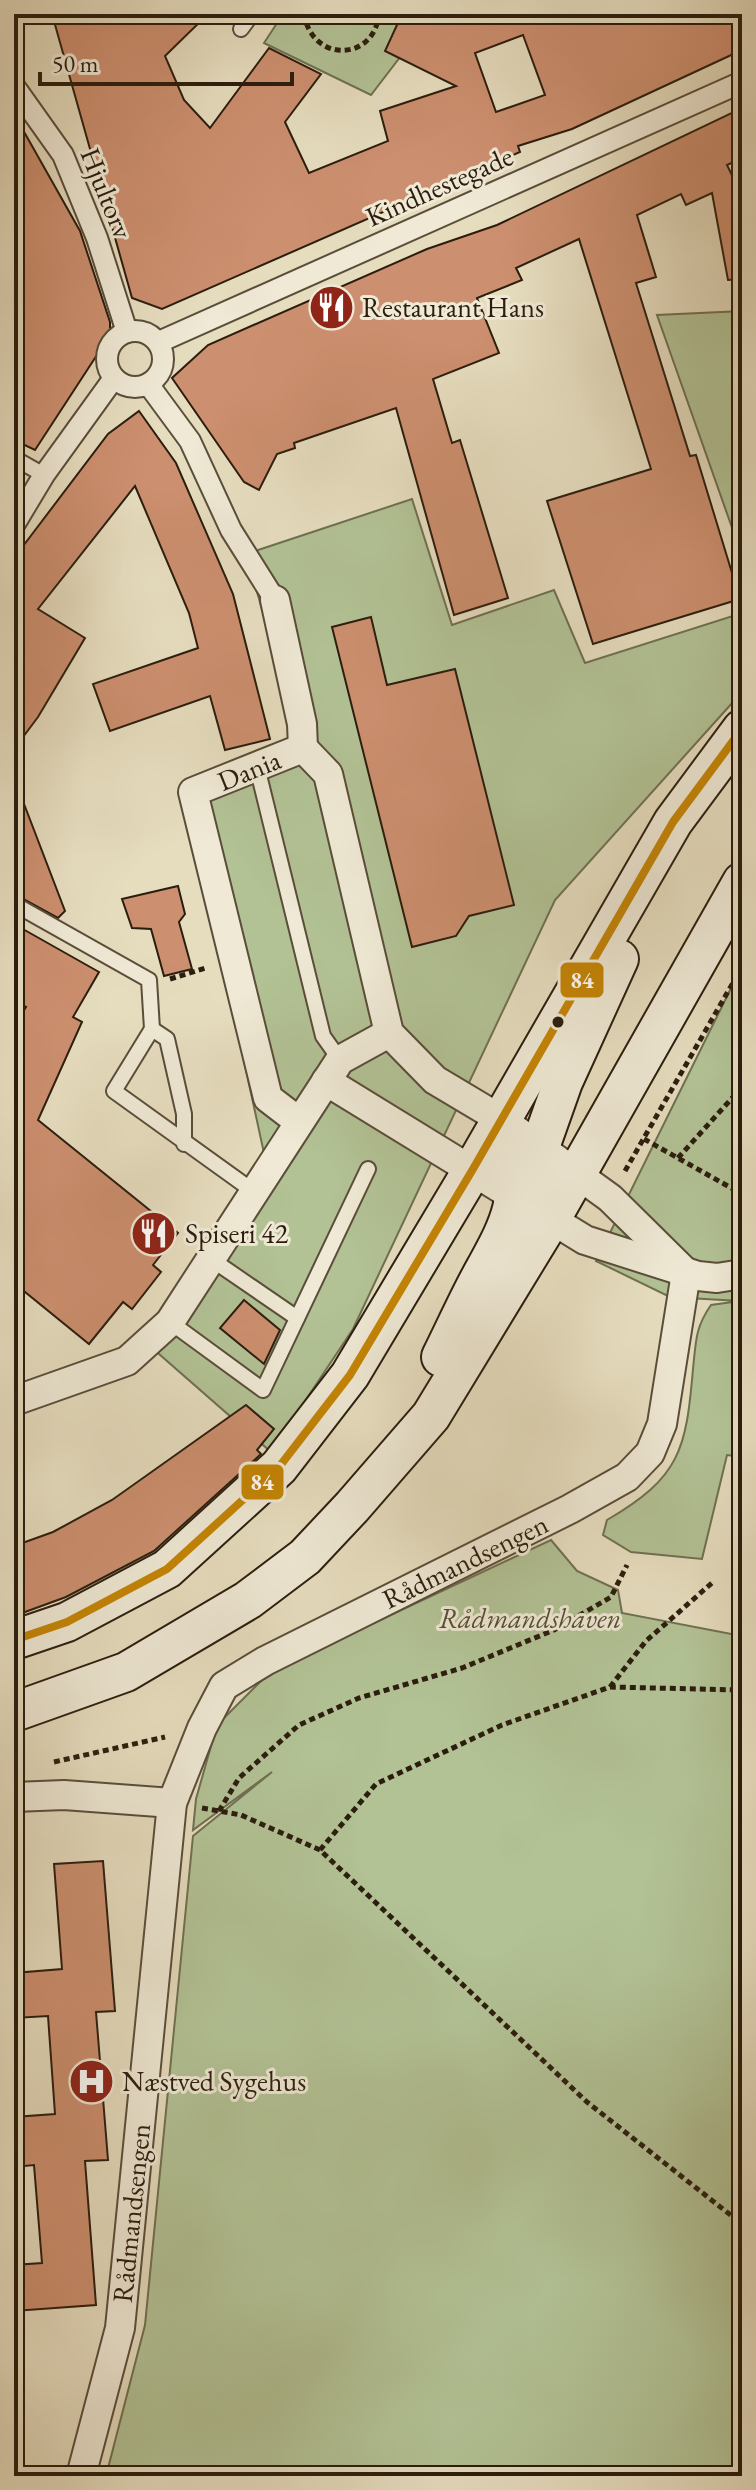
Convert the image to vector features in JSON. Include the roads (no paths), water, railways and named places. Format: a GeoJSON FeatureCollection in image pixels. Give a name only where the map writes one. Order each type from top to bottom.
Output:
{"type":"FeatureCollection","features":[{"type":"Feature","properties":{"kind":"main road"},"geometry":{"type":"LineString","coordinates":[[14,1640],[67,1622],[167,1569],[279,1467],[350,1375],[502,1120],[673,822],[742,729]]}},
{"type":"Feature","properties":{"kind":"main road"},"geometry":{"type":"LineString","coordinates":[[551,1219],[540,1178],[540,1147],[563,1082],[623,951],[673,822]]}},
{"type":"Feature","properties":{"kind":"main road"},"geometry":{"type":"LineString","coordinates":[[14,1712],[126,1672],[248,1600],[305,1557],[385,1470],[431,1416],[551,1219],[742,882]]}},
{"type":"Feature","properties":{"kind":"main road"},"geometry":{"type":"LineString","coordinates":[[385,1470],[508,1229],[515,1198],[514,1159],[502,1120]]}},
{"type":"Feature","properties":{"kind":"street","name":"Kindhestegade"},"geometry":{"type":"LineString","coordinates":[[159,342],[742,82]]}},
{"type":"Feature","properties":{"kind":"street","name":"Hjultorv"},"geometry":{"type":"LineString","coordinates":[[14,86],[63,155],[97,238],[127,332]]}},
{"type":"Feature","properties":{"kind":"street"},"geometry":{"type":"LineString","coordinates":[[141,331],[159,342],[163,365],[148,384],[126,386],[114,378],[107,355],[113,340],[127,332],[141,331]]}},
{"type":"Feature","properties":{"kind":"street"},"geometry":{"type":"LineString","coordinates":[[14,525],[44,475],[114,378]]}},
{"type":"Feature","properties":{"kind":"street","name":"Dania"},"geometry":{"type":"LineString","coordinates":[[148,384],[190,441],[231,530],[275,600],[302,724],[303,748],[193,792],[268,1098],[298,1121]]}},
{"type":"Feature","properties":{"kind":"street"},"geometry":{"type":"LineString","coordinates":[[303,748],[328,774],[389,1033],[435,1080],[502,1120],[610,1198],[686,1273]]}},
{"type":"Feature","properties":{"kind":"street"},"geometry":{"type":"LineString","coordinates":[[14,1401],[127,1361],[170,1322],[333,1071],[389,1033]]}},
{"type":"Feature","properties":{"kind":"street"},"geometry":{"type":"LineString","coordinates":[[333,1071],[515,1198],[585,1240],[686,1273],[717,1278],[742,1274]]}},
{"type":"Feature","properties":{"kind":"street","name":"Rådmandsengen"},"geometry":{"type":"LineString","coordinates":[[81,2476],[120,2328],[172,1803],[202,1728],[224,1686],[265,1661],[570,1509],[627,1477],[650,1453],[662,1424],[686,1273]]}},
{"type":"Feature","properties":{"kind":"street"},"geometry":{"type":"LineString","coordinates":[[14,1797],[64,1795],[172,1803]]}},
{"type":"Feature","properties":{"kind":"lane"},"geometry":{"type":"LineString","coordinates":[[241,29],[252,14]]}},
{"type":"Feature","properties":{"kind":"lane"},"geometry":{"type":"LineString","coordinates":[[14,458],[44,475]]}},
{"type":"Feature","properties":{"kind":"lane"},"geometry":{"type":"LineString","coordinates":[[257,767],[333,1071]]}},
{"type":"Feature","properties":{"kind":"lane"},"geometry":{"type":"LineString","coordinates":[[14,904],[149,980],[152,1029],[114,1091],[253,1191]]}},
{"type":"Feature","properties":{"kind":"lane"},"geometry":{"type":"LineString","coordinates":[[152,1029],[167,1039],[184,1114],[184,1144]]}},
{"type":"Feature","properties":{"kind":"lane"},"geometry":{"type":"LineString","coordinates":[[170,1322],[263,1390],[368,1169]]}},
{"type":"Feature","properties":{"kind":"lane"},"geometry":{"type":"LineString","coordinates":[[211,1259],[297,1318]]}},
{"type":"Feature","properties":{"kind":"place","name":"Restaurant Hans"},"geometry":{"type":"Point","coordinates":[331,307]}},
{"type":"Feature","properties":{"kind":"place","name":"Spiseri 42"},"geometry":{"type":"Point","coordinates":[154,1233]}},
{"type":"Feature","properties":{"kind":"place","name":"Næstved Sygehus"},"geometry":{"type":"Point","coordinates":[91,2081]}},
{"type":"Feature","properties":{"kind":"park label","name":"Rådmandshaven"},"geometry":{"type":"Point","coordinates":[530,1618]}}]}
